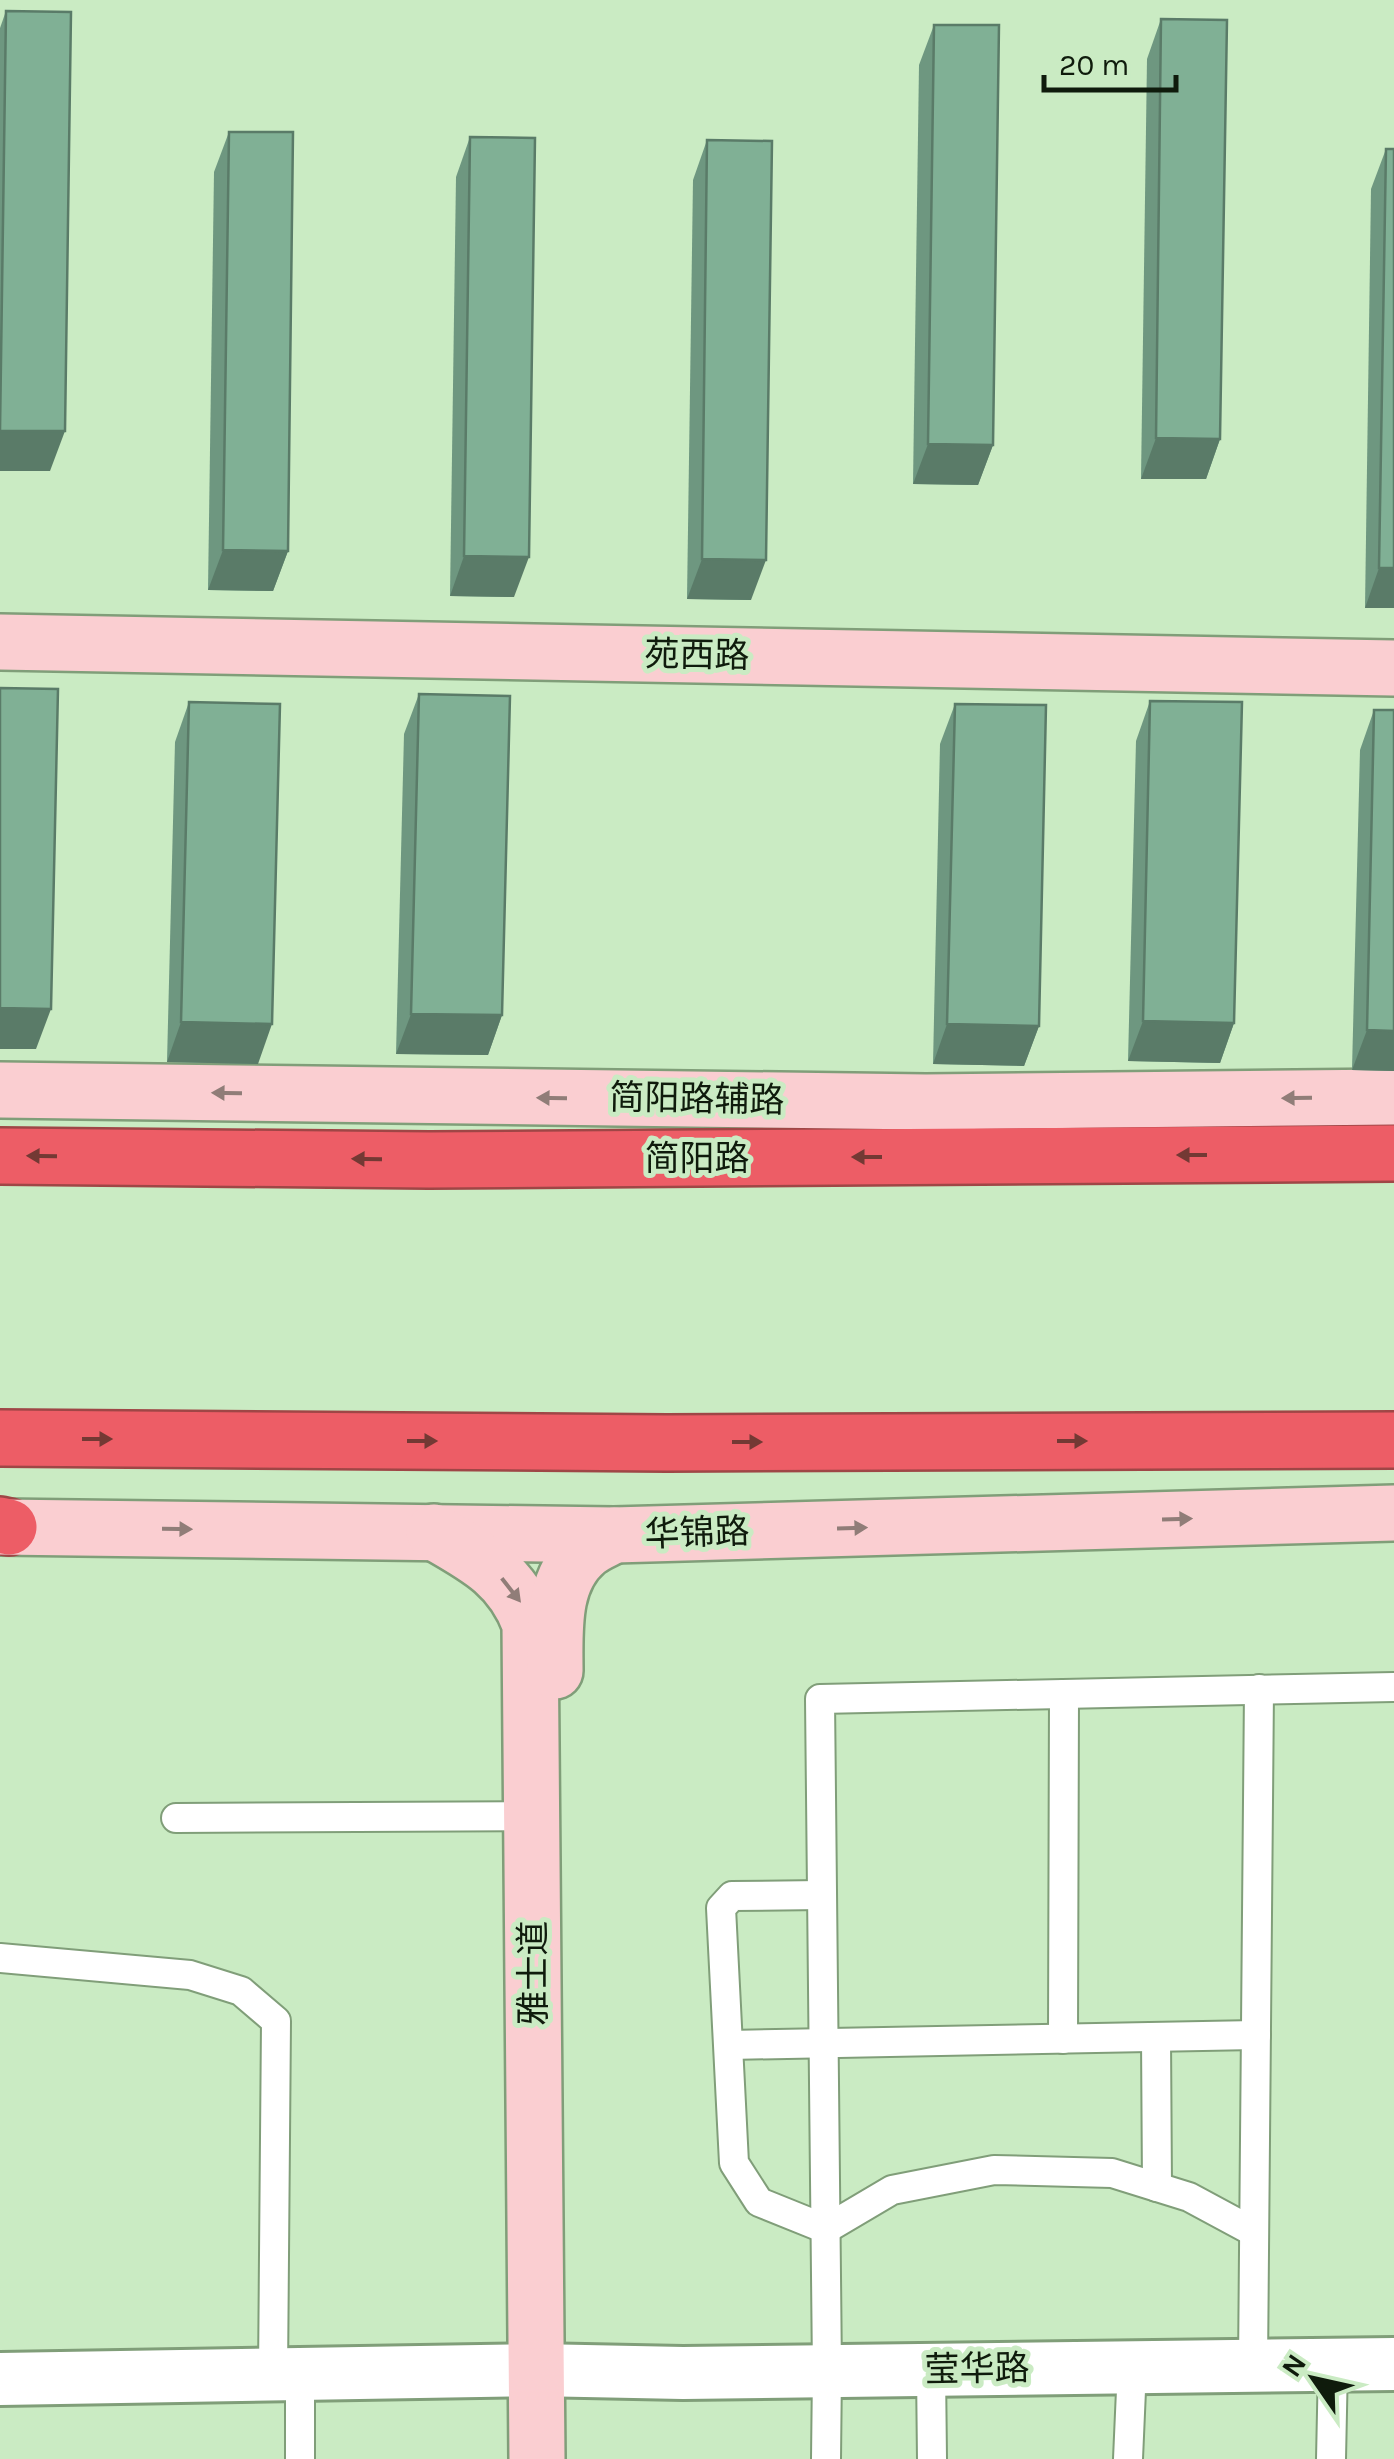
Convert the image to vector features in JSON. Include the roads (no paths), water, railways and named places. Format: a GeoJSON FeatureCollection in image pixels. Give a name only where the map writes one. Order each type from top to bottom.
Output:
{"type":"FeatureCollection","features":[{"type":"Feature","properties":{"kind":"highway","name":"简阳路"},"geometry":{"type":"LineString","coordinates":[[0,1156],[430,1160],[1394,1153]]}},
{"type":"Feature","properties":{"kind":"highway"},"geometry":{"type":"LineString","coordinates":[[0,1438],[647,1442],[1394,1440]]}},
{"type":"Feature","properties":{"kind":"street","name":"苑西路"},"geometry":{"type":"LineString","coordinates":[[0,642],[1394,668]]}},
{"type":"Feature","properties":{"kind":"street","name":"简阳路辅路"},"geometry":{"type":"LineString","coordinates":[[0,1090],[926,1102],[1394,1098]]}},
{"type":"Feature","properties":{"kind":"street"},"geometry":{"type":"LineString","coordinates":[[430,1160],[594,1144],[926,1102]]}},
{"type":"Feature","properties":{"kind":"street","name":"华锦路"},"geometry":{"type":"LineString","coordinates":[[3,1526],[614,1535],[1394,1513]]}},
{"type":"Feature","properties":{"kind":"street","name":"雅士道"},"geometry":{"type":"LineString","coordinates":[[434,1532],[494,1569],[523,1605],[530,1624],[543,1816],[547,2370],[537,2459]]}},
{"type":"Feature","properties":{"kind":"street","name":"雅士道"},"geometry":{"type":"LineString","coordinates":[[543,1816],[555,1628],[563,1584],[587,1550],[614,1535]]}},
{"type":"Feature","properties":{"kind":"street","name":"莹华路"},"geometry":{"type":"LineString","coordinates":[[0,2379],[547,2370],[683,2373],[1394,2364]]}},
{"type":"Feature","properties":{"kind":"street","name":"雅士道"},"geometry":{"type":"LineString","coordinates":[[547,2370],[560,2459]]}},
{"type":"Feature","properties":{"kind":"lane"},"geometry":{"type":"LineString","coordinates":[[826,2459],[820,1699],[1394,1687]]}},
{"type":"Feature","properties":{"kind":"lane"},"geometry":{"type":"LineString","coordinates":[[1253,2366],[1259,1690]]}},
{"type":"Feature","properties":{"kind":"lane"},"geometry":{"type":"LineString","coordinates":[[1063,2039],[1064,1694]]}},
{"type":"Feature","properties":{"kind":"lane"},"geometry":{"type":"LineString","coordinates":[[176,1818],[543,1816]]}},
{"type":"Feature","properties":{"kind":"lane"},"geometry":{"type":"LineString","coordinates":[[822,1894],[732,1896],[721,1908],[734,2163],[759,2202],[826,2229]]}},
{"type":"Feature","properties":{"kind":"lane"},"geometry":{"type":"LineString","coordinates":[[0,1958],[190,1975],[241,1991],[276,2022],[287,2374],[300,2459]]}},
{"type":"Feature","properties":{"kind":"lane"},"geometry":{"type":"LineString","coordinates":[[729,2045],[1256,2035]]}},
{"type":"Feature","properties":{"kind":"lane"},"geometry":{"type":"LineString","coordinates":[[1156,2038],[1157,2187]]}},
{"type":"Feature","properties":{"kind":"lane"},"geometry":{"type":"LineString","coordinates":[[826,2229],[892,2190],[994,2170],[1112,2173],[1189,2197],[1254,2232]]}},
{"type":"Feature","properties":{"kind":"lane"},"geometry":{"type":"LineString","coordinates":[[1331,2459],[1333,2364]]}},
{"type":"Feature","properties":{"kind":"lane"},"geometry":{"type":"LineString","coordinates":[[1128,2459],[1132,2367]]}},
{"type":"Feature","properties":{"kind":"lane"},"geometry":{"type":"LineString","coordinates":[[931,2370],[932,2459]]}}]}
